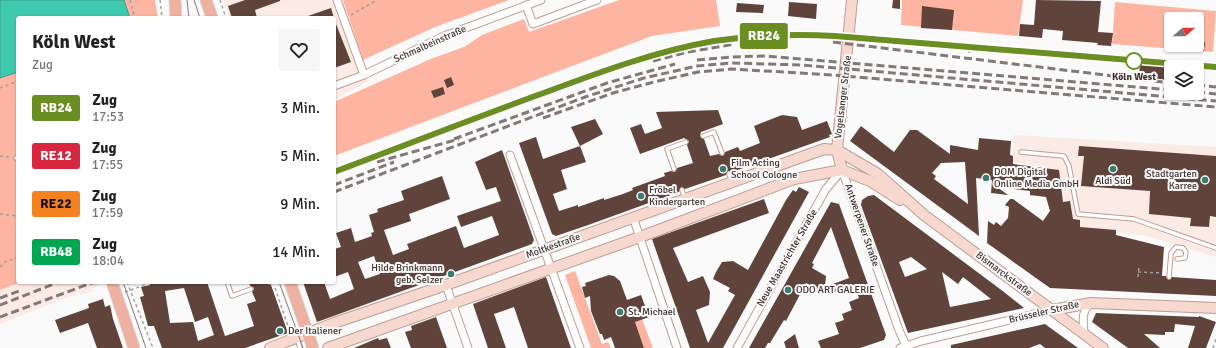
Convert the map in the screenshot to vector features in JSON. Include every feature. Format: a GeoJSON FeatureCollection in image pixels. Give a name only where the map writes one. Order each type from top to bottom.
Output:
{"type":"FeatureCollection","features":[{"type":"Feature","properties":{"kind":"main road"},"geometry":{"type":"LineString","coordinates":[[175,0],[176,16]]}},
{"type":"Feature","properties":{"kind":"main road"},"geometry":{"type":"LineString","coordinates":[[206,0],[211,16]]}},
{"type":"Feature","properties":{"kind":"main road"},"geometry":{"type":"LineString","coordinates":[[113,284],[134,348]]}},
{"type":"Feature","properties":{"kind":"main road"},"geometry":{"type":"LineString","coordinates":[[291,284],[313,348]]}},
{"type":"Feature","properties":{"kind":"street"},"geometry":{"type":"LineString","coordinates":[[337,0],[364,75]]}},
{"type":"Feature","properties":{"kind":"street","name":"Schmalbeinstraße"},"geometry":{"type":"LineString","coordinates":[[336,85],[364,75],[444,36],[541,0]]}},
{"type":"Feature","properties":{"kind":"street"},"geometry":{"type":"LineString","coordinates":[[526,5],[533,24],[597,0]]}},
{"type":"Feature","properties":{"kind":"street","name":"Vogelsanger Straße"},"geometry":{"type":"LineString","coordinates":[[842,170],[837,150],[852,0]]}},
{"type":"Feature","properties":{"kind":"street","name":"Moltkestraße"},"geometry":{"type":"LineString","coordinates":[[270,348],[293,334],[308,332],[446,285],[633,217],[684,194],[824,149],[837,150]]}},
{"type":"Feature","properties":{"kind":"street","name":"Bismarckstraße"},"geometry":{"type":"LineString","coordinates":[[837,150],[878,174],[924,214],[1103,348]]}},
{"type":"Feature","properties":{"kind":"street"},"geometry":{"type":"LineString","coordinates":[[510,155],[580,348]]}},
{"type":"Feature","properties":{"kind":"street","name":"Moltkestraße"},"geometry":{"type":"LineString","coordinates":[[328,348],[640,237],[794,179],[842,170]]}},
{"type":"Feature","properties":{"kind":"street","name":"Bismarckstraße"},"geometry":{"type":"LineString","coordinates":[[842,170],[870,182],[924,214]]}},
{"type":"Feature","properties":{"kind":"street","name":"Antwerpener Straße"},"geometry":{"type":"LineString","coordinates":[[842,170],[904,347]]}},
{"type":"Feature","properties":{"kind":"street","name":"Neue Maastrichter Straße"},"geometry":{"type":"LineString","coordinates":[[736,348],[826,189],[842,170]]}},
{"type":"Feature","properties":{"kind":"street"},"geometry":{"type":"LineString","coordinates":[[633,217],[677,348]]}},
{"type":"Feature","properties":{"kind":"street"},"geometry":{"type":"LineString","coordinates":[[446,285],[468,348]]}},
{"type":"Feature","properties":{"kind":"street"},"geometry":{"type":"LineString","coordinates":[[1084,333],[1082,315],[1085,308],[1091,303]]}},
{"type":"Feature","properties":{"kind":"street","name":"Brüsseler Straße"},"geometry":{"type":"LineString","coordinates":[[904,347],[1052,310],[1091,303],[1216,308]]}},
{"type":"Feature","properties":{"kind":"lane"},"geometry":{"type":"LineString","coordinates":[[703,136],[714,132],[722,153]]}},
{"type":"Feature","properties":{"kind":"lane"},"geometry":{"type":"LineString","coordinates":[[674,169],[667,149],[686,142]]}},
{"type":"Feature","properties":{"kind":"lane"},"geometry":{"type":"LineString","coordinates":[[1021,152],[1064,156],[1069,166],[1078,214],[1134,219],[1216,248]]}},
{"type":"Feature","properties":{"kind":"lane"},"geometry":{"type":"LineString","coordinates":[[1169,275],[1170,253],[1176,247],[1183,248],[1186,252],[1184,258],[1177,259]]}},
{"type":"Feature","properties":{"kind":"lane"},"geometry":{"type":"LineString","coordinates":[[228,284],[232,296],[252,289]]}},
{"type":"Feature","properties":{"kind":"lane"},"geometry":{"type":"LineString","coordinates":[[293,334],[300,348]]}},
{"type":"Feature","properties":{"kind":"path"},"geometry":{"type":"LineString","coordinates":[[130,0],[135,16]]}},
{"type":"Feature","properties":{"kind":"path"},"geometry":{"type":"LineString","coordinates":[[160,0],[162,16]]}},
{"type":"Feature","properties":{"kind":"path"},"geometry":{"type":"LineString","coordinates":[[220,0],[226,16]]}},
{"type":"Feature","properties":{"kind":"path"},"geometry":{"type":"LineString","coordinates":[[355,13],[377,0]]}},
{"type":"Feature","properties":{"kind":"path"},"geometry":{"type":"LineString","coordinates":[[0,88],[16,82]]}},
{"type":"Feature","properties":{"kind":"path"},"geometry":{"type":"LineString","coordinates":[[0,156],[16,158]]}},
{"type":"Feature","properties":{"kind":"path"},"geometry":{"type":"LineString","coordinates":[[0,214],[16,216]]}},
{"type":"Feature","properties":{"kind":"path"},"geometry":{"type":"LineString","coordinates":[[0,267],[5,262],[16,258]]}},
{"type":"Feature","properties":{"kind":"path"},"geometry":{"type":"LineString","coordinates":[[1138,277],[1139,267]]}},
{"type":"Feature","properties":{"kind":"path"},"geometry":{"type":"LineString","coordinates":[[1138,272],[1169,275]]}},
{"type":"Feature","properties":{"kind":"path"},"geometry":{"type":"LineString","coordinates":[[128,284],[153,348]]}},
{"type":"Feature","properties":{"kind":"path"},"geometry":{"type":"LineString","coordinates":[[130,291],[148,284]]}},
{"type":"Feature","properties":{"kind":"path"},"geometry":{"type":"LineString","coordinates":[[272,284],[293,334]]}},
{"type":"Feature","properties":{"kind":"path"},"geometry":{"type":"LineString","coordinates":[[1213,348],[1216,339]]}},
{"type":"Feature","properties":{"kind":"shaded area"},"geometry":{"type":"Polygon","coordinates":[[[0,0],[155,0],[158,16],[16,16],[16,284],[0,290],[0,0]]]}},
{"type":"Feature","properties":{"kind":"shaded area"},"geometry":{"type":"Polygon","coordinates":[[[0,0],[124,0],[129,16],[16,16],[16,73],[0,78],[0,0]]]}},
{"type":"Feature","properties":{"kind":"shaded area"},"geometry":{"type":"Polygon","coordinates":[[[224,0],[343,0],[369,81],[336,99],[336,16],[228,16],[224,0]]]}},
{"type":"Feature","properties":{"kind":"shaded area"},"geometry":{"type":"Polygon","coordinates":[[[343,0],[509,0],[435,27],[363,60],[343,0]]]}},
{"type":"Feature","properties":{"kind":"shaded area"},"geometry":{"type":"Polygon","coordinates":[[[619,0],[716,0],[720,26],[652,36],[336,155],[336,101],[433,58],[464,47],[482,35],[524,19],[529,32],[619,0]]]}},
{"type":"Feature","properties":{"kind":"shaded area"},"geometry":{"type":"Polygon","coordinates":[[[902,0],[1023,0],[1018,36],[901,25],[902,0]]]}},
{"type":"Feature","properties":{"kind":"shaded area"},"geometry":{"type":"Polygon","coordinates":[[[1115,2],[1216,11],[1213,52],[1204,51],[1204,12],[1164,12],[1164,48],[1112,44],[1115,2]]]}},
{"type":"Feature","properties":{"kind":"shaded area"},"geometry":{"type":"Polygon","coordinates":[[[1014,135],[1216,147],[1216,257],[1147,236],[1067,226],[1059,170],[1012,162],[1014,135]]]}},
{"type":"Feature","properties":{"kind":"shaded area"},"geometry":{"type":"Polygon","coordinates":[[[575,271],[602,344],[608,342],[611,348],[591,348],[565,275],[575,271]]]}},
{"type":"Feature","properties":{"kind":"shaded area"},"geometry":{"type":"Polygon","coordinates":[[[16,284],[99,285],[92,288],[93,291],[81,295],[79,293],[0,324],[0,290],[16,284]]]}},
{"type":"Feature","properties":{"kind":"shaded area"},"geometry":{"type":"Polygon","coordinates":[[[642,319],[653,348],[644,348],[635,322],[642,319]]]}},
{"type":"Feature","properties":{"kind":"building"},"geometry":{"type":"Polygon","coordinates":[[[245,0],[280,0],[255,10],[256,16],[231,16],[228,6],[245,0]]]}},
{"type":"Feature","properties":{"kind":"building"},"geometry":{"type":"Polygon","coordinates":[[[893,0],[900,0],[900,9],[892,8],[893,0]]]}},
{"type":"Feature","properties":{"kind":"building"},"geometry":{"type":"Polygon","coordinates":[[[1036,0],[1101,1],[1098,32],[1113,33],[1111,46],[1097,45],[1098,43],[1062,40],[1063,31],[1043,29],[1042,38],[1019,36],[1020,24],[1034,25],[1036,0]]]}},
{"type":"Feature","properties":{"kind":"building"},"geometry":{"type":"Polygon","coordinates":[[[789,2],[817,4],[816,19],[788,16],[789,2]]]}},
{"type":"Feature","properties":{"kind":"building"},"geometry":{"type":"Polygon","coordinates":[[[737,3],[764,5],[763,13],[736,12],[737,3]]]}},
{"type":"Feature","properties":{"kind":"building"},"geometry":{"type":"Polygon","coordinates":[[[922,6],[954,10],[952,30],[921,28],[922,6]]]}},
{"type":"Feature","properties":{"kind":"building"},"geometry":{"type":"Polygon","coordinates":[[[331,8],[333,16],[308,16],[331,8]]]}},
{"type":"Feature","properties":{"kind":"building"},"geometry":{"type":"Polygon","coordinates":[[[336,24],[351,62],[336,67],[336,24]]]}},
{"type":"Feature","properties":{"kind":"building"},"geometry":{"type":"Polygon","coordinates":[[[1140,64],[1164,66],[1164,79],[1139,77],[1140,64]]]}},
{"type":"Feature","properties":{"kind":"building"},"geometry":{"type":"Polygon","coordinates":[[[451,77],[454,85],[447,88],[444,80],[451,77]]]}},
{"type":"Feature","properties":{"kind":"building"},"geometry":{"type":"Polygon","coordinates":[[[443,87],[445,94],[434,98],[431,91],[443,87]]]}},
{"type":"Feature","properties":{"kind":"building"},"geometry":{"type":"Polygon","coordinates":[[[718,110],[723,124],[701,132],[700,136],[704,139],[710,156],[719,154],[723,156],[725,152],[738,147],[740,151],[760,143],[754,126],[782,115],[797,117],[802,130],[827,121],[832,134],[829,135],[830,137],[732,172],[728,171],[726,175],[685,189],[681,187],[679,192],[591,224],[556,236],[552,234],[519,143],[536,137],[543,159],[580,146],[586,162],[561,170],[567,189],[553,194],[559,211],[623,194],[633,190],[632,188],[665,176],[664,173],[671,171],[675,172],[677,168],[693,163],[687,145],[689,141],[684,138],[640,154],[630,128],[641,124],[645,134],[662,128],[656,112],[718,110]]]}},
{"type":"Feature","properties":{"kind":"building"},"geometry":{"type":"Polygon","coordinates":[[[595,119],[603,134],[580,146],[571,127],[595,119]]]}},
{"type":"Feature","properties":{"kind":"building"},"geometry":{"type":"Polygon","coordinates":[[[861,126],[894,152],[910,130],[917,130],[950,154],[950,145],[978,150],[979,138],[1011,141],[1010,155],[1013,156],[1013,164],[1059,170],[1063,202],[1070,201],[1073,219],[1080,220],[1080,227],[1116,230],[1116,235],[1164,247],[1162,276],[1166,276],[1169,280],[1172,277],[1216,280],[1216,296],[1050,288],[987,243],[988,221],[994,225],[996,222],[1001,226],[1008,218],[1009,207],[1005,205],[1010,199],[1013,199],[1043,221],[1050,211],[1046,197],[1030,195],[1030,191],[997,187],[1008,195],[991,193],[992,180],[976,178],[979,236],[850,141],[861,126]],[[965,162],[941,163],[932,173],[936,176],[934,179],[968,204],[965,162]]]}},
{"type":"Feature","properties":{"kind":"building"},"geometry":{"type":"Polygon","coordinates":[[[1079,146],[1216,156],[1216,217],[1210,216],[1209,227],[1190,226],[1191,218],[1149,214],[1150,191],[1081,186],[1084,156],[1078,156],[1079,146]]]}},
{"type":"Feature","properties":{"kind":"building"},"geometry":{"type":"Polygon","coordinates":[[[502,150],[534,240],[532,244],[317,322],[304,284],[325,284],[330,299],[354,289],[348,272],[336,276],[336,248],[341,247],[336,233],[351,228],[355,242],[372,236],[371,233],[374,232],[369,215],[378,212],[377,209],[404,200],[401,191],[442,176],[450,199],[409,214],[411,221],[384,230],[393,255],[409,249],[407,244],[456,226],[464,248],[499,235],[492,216],[461,227],[457,216],[501,201],[496,187],[486,190],[475,162],[502,150]],[[374,256],[358,262],[365,279],[380,274],[374,256]]]}},
{"type":"Feature","properties":{"kind":"building"},"geometry":{"type":"Polygon","coordinates":[[[799,187],[809,192],[723,348],[690,348],[652,239],[764,199],[769,213],[673,248],[688,282],[703,276],[710,292],[709,305],[696,310],[708,343],[735,295],[728,291],[730,288],[713,279],[716,272],[722,262],[733,261],[748,270],[786,200],[793,190],[796,192],[799,187]]]}},
{"type":"Feature","properties":{"kind":"building"},"geometry":{"type":"Polygon","coordinates":[[[874,195],[1024,308],[908,333],[861,205],[862,200],[868,196],[874,195]],[[911,257],[899,262],[905,277],[927,269],[911,257]],[[942,272],[950,307],[991,299],[963,277],[958,284],[942,272]]]}},
{"type":"Feature","properties":{"kind":"building"},"geometry":{"type":"Polygon","coordinates":[[[831,202],[839,204],[886,335],[884,340],[860,348],[821,348],[818,341],[839,334],[835,323],[844,320],[842,314],[852,310],[849,302],[859,298],[854,285],[828,294],[806,283],[786,321],[784,320],[770,343],[768,343],[765,348],[749,348],[831,202]],[[831,227],[812,263],[814,264],[812,268],[826,276],[825,287],[849,278],[831,227]]]}},
{"type":"Feature","properties":{"kind":"building","name":"St. Michael"},"geometry":{"type":"Polygon","coordinates":[[[609,275],[614,276],[620,281],[627,300],[641,295],[649,317],[635,322],[644,348],[615,348],[611,337],[604,340],[602,334],[600,334],[591,311],[590,296],[585,298],[582,287],[586,286],[585,283],[609,275]]]}},
{"type":"Feature","properties":{"kind":"building"},"geometry":{"type":"Polygon","coordinates":[[[546,277],[571,348],[528,348],[514,307],[494,314],[506,348],[488,348],[473,304],[546,277]]]}},
{"type":"Feature","properties":{"kind":"building"},"geometry":{"type":"Polygon","coordinates":[[[150,284],[208,284],[225,336],[254,326],[247,304],[256,301],[252,292],[254,288],[250,284],[270,284],[288,333],[245,348],[162,348],[154,326],[148,326],[140,297],[144,296],[141,287],[150,284]],[[184,288],[165,291],[170,323],[193,322],[198,341],[214,335],[208,317],[195,322],[184,288]]]}},
{"type":"Feature","properties":{"kind":"building"},"geometry":{"type":"Polygon","coordinates":[[[103,299],[105,307],[110,305],[123,348],[97,348],[88,323],[60,333],[55,320],[89,308],[88,304],[103,299]]]}},
{"type":"Feature","properties":{"kind":"building"},"geometry":{"type":"Polygon","coordinates":[[[1096,313],[1199,316],[1216,322],[1206,348],[1188,348],[1195,326],[1175,324],[1174,332],[1165,332],[1165,335],[1144,334],[1160,348],[1128,348],[1092,322],[1096,313]]]}},
{"type":"Feature","properties":{"kind":"building"},"geometry":{"type":"Polygon","coordinates":[[[436,317],[447,348],[411,348],[405,332],[412,330],[411,326],[436,317]]]}},
{"type":"Feature","properties":{"kind":"building"},"geometry":{"type":"Polygon","coordinates":[[[1045,324],[1078,348],[1045,348],[1040,344],[1029,348],[951,348],[951,345],[1045,324]]]}},
{"type":"Feature","properties":{"kind":"building"},"geometry":{"type":"Polygon","coordinates":[[[795,334],[799,348],[786,348],[784,342],[795,334]]]}},
{"type":"Feature","properties":{"kind":"building"},"geometry":{"type":"Polygon","coordinates":[[[378,338],[379,340],[387,338],[391,348],[354,348],[378,338]]]}},
{"type":"Feature","properties":{"kind":"tram line"},"geometry":{"type":"LineString","coordinates":[[187,0],[189,16]]}},
{"type":"Feature","properties":{"kind":"tram line"},"geometry":{"type":"LineString","coordinates":[[194,0],[199,16]]}},
{"type":"Feature","properties":{"kind":"tram line"},"geometry":{"type":"LineString","coordinates":[[124,284],[146,348]]}},
{"type":"Feature","properties":{"kind":"tram line"},"geometry":{"type":"LineString","coordinates":[[280,284],[303,348]]}},
{"type":"Feature","properties":{"kind":"railway"},"geometry":{"type":"LineString","coordinates":[[336,171],[606,70],[670,50],[729,39],[774,36],[835,36],[1216,67]]}},
{"type":"Feature","properties":{"kind":"railway"},"geometry":{"type":"LineString","coordinates":[[833,42],[1164,82]]}},
{"type":"Feature","properties":{"kind":"railway"},"geometry":{"type":"LineString","coordinates":[[653,61],[688,52],[735,44]]}},
{"type":"Feature","properties":{"kind":"railway"},"geometry":{"type":"LineString","coordinates":[[697,60],[765,56],[1164,89]]}},
{"type":"Feature","properties":{"kind":"railway"},"geometry":{"type":"LineString","coordinates":[[336,191],[585,97],[644,78],[697,66],[732,63],[802,65],[1216,101]]}},
{"type":"Feature","properties":{"kind":"railway"},"geometry":{"type":"LineString","coordinates":[[454,139],[607,83],[675,64]]}},
{"type":"Feature","properties":{"kind":"railway"},"geometry":{"type":"LineString","coordinates":[[543,118],[613,93],[654,82],[698,72],[732,69],[833,75],[1216,107]]}},
{"type":"Feature","properties":{"kind":"railway"},"geometry":{"type":"LineString","coordinates":[[1204,86],[1216,87]]}},
{"type":"Feature","properties":{"kind":"railway"},"geometry":{"type":"LineString","coordinates":[[1204,93],[1216,94]]}},
{"type":"Feature","properties":{"kind":"railway"},"geometry":{"type":"LineString","coordinates":[[377,162],[459,139]]}},
{"type":"Feature","properties":{"kind":"railway"},"geometry":{"type":"LineString","coordinates":[[336,184],[394,162]]}},
{"type":"Feature","properties":{"kind":"railway"},"geometry":{"type":"LineString","coordinates":[[0,305],[54,284]]}},
{"type":"Feature","properties":{"kind":"railway"},"geometry":{"type":"LineString","coordinates":[[0,317],[89,284]]}},
{"type":"Feature","properties":{"kind":"railway"},"geometry":{"type":"LineString","coordinates":[[0,298],[19,291]]}},
{"type":"Feature","properties":{"kind":"train","name":"RB24"},"geometry":{"type":"LineString","coordinates":[[336,171],[581,79],[665,51],[714,41],[789,35],[835,36],[1216,67]]}},
{"type":"Feature","properties":{"kind":"place","name":"Köln West"},"geometry":{"type":"Point","coordinates":[1134,61]}},
{"type":"Feature","properties":{"kind":"place","name":"Film Acting School Cologne"},"geometry":{"type":"Point","coordinates":[723,169]}},
{"type":"Feature","properties":{"kind":"place","name":"Aldi Süd"},"geometry":{"type":"Point","coordinates":[1113,169]}},
{"type":"Feature","properties":{"kind":"place","name":"DOM Digital Online Media GmbH"},"geometry":{"type":"Point","coordinates":[986,178]}},
{"type":"Feature","properties":{"kind":"place","name":"Stadtgarten Karree"},"geometry":{"type":"Point","coordinates":[1205,180]}},
{"type":"Feature","properties":{"kind":"place","name":"Fröbel Kindergarten"},"geometry":{"type":"Point","coordinates":[641,196]}},
{"type":"Feature","properties":{"kind":"place","name":"Hilde Brinkmann geb. Selzer"},"geometry":{"type":"Point","coordinates":[451,274]}},
{"type":"Feature","properties":{"kind":"place","name":"ODO ART GALERIE"},"geometry":{"type":"Point","coordinates":[788,290]}},
{"type":"Feature","properties":{"kind":"place","name":"St. Michael"},"geometry":{"type":"Point","coordinates":[620,312]}},
{"type":"Feature","properties":{"kind":"place","name":"Der Italiener"},"geometry":{"type":"Point","coordinates":[280,331]}}]}
